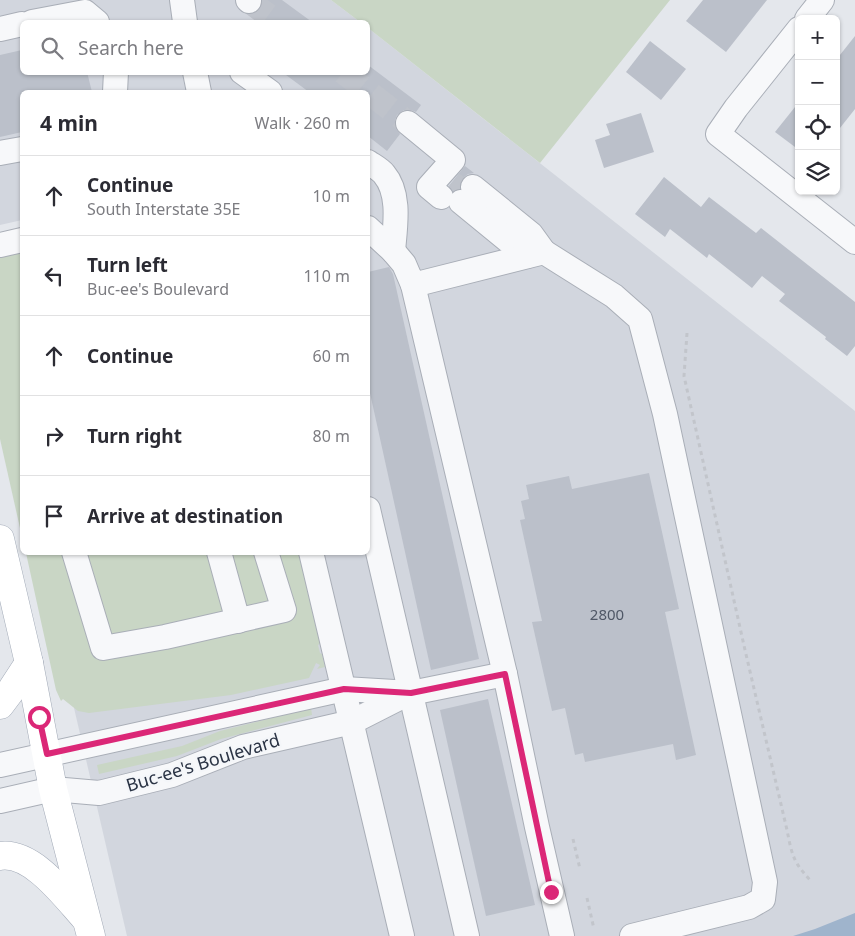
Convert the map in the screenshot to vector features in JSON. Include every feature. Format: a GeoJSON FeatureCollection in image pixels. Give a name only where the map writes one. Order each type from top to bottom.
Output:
{"type":"FeatureCollection","features":[{"type":"Feature","properties":{"kind":"main road"},"geometry":{"type":"LineString","coordinates":[[0,538],[29,663],[53,789],[89,928]]}},
{"type":"Feature","properties":{"kind":"main road"},"geometry":{"type":"LineString","coordinates":[[0,705],[29,663]]}},
{"type":"Feature","properties":{"kind":"main road"},"geometry":{"type":"LineString","coordinates":[[0,856],[6,855],[25,861],[46,876],[89,928]]}},
{"type":"Feature","properties":{"kind":"street"},"geometry":{"type":"LineString","coordinates":[[182,0],[185,20]]}},
{"type":"Feature","properties":{"kind":"street"},"geometry":{"type":"LineString","coordinates":[[810,15],[822,0]]}},
{"type":"Feature","properties":{"kind":"street"},"geometry":{"type":"LineString","coordinates":[[43,20],[85,12],[95,20]]}},
{"type":"Feature","properties":{"kind":"street"},"geometry":{"type":"LineString","coordinates":[[0,29],[20,24]]}},
{"type":"Feature","properties":{"kind":"street"},"geometry":{"type":"LineString","coordinates":[[795,34],[736,108],[718,134],[855,242]]}},
{"type":"Feature","properties":{"kind":"street"},"geometry":{"type":"LineString","coordinates":[[115,90],[116,75]]}},
{"type":"Feature","properties":{"kind":"street"},"geometry":{"type":"LineString","coordinates":[[196,75],[200,90]]}},
{"type":"Feature","properties":{"kind":"street"},"geometry":{"type":"LineString","coordinates":[[246,75],[267,90]]}},
{"type":"Feature","properties":{"kind":"street"},"geometry":{"type":"LineString","coordinates":[[408,123],[453,160],[452,187],[531,234],[531,255]]}},
{"type":"Feature","properties":{"kind":"street"},"geometry":{"type":"LineString","coordinates":[[0,153],[20,148]]}},
{"type":"Feature","properties":{"kind":"street"},"geometry":{"type":"LineString","coordinates":[[370,163],[384,173],[393,192],[395,215],[393,251]]}},
{"type":"Feature","properties":{"kind":"street"},"geometry":{"type":"LineString","coordinates":[[370,230],[404,264],[413,285],[505,674],[536,828],[562,936]]}},
{"type":"Feature","properties":{"kind":"street"},"geometry":{"type":"LineString","coordinates":[[0,245],[20,240]]}},
{"type":"Feature","properties":{"kind":"street"},"geometry":{"type":"LineString","coordinates":[[413,285],[531,255],[614,296],[640,320],[665,414],[765,882],[762,899],[749,907],[632,936]]}},
{"type":"Feature","properties":{"kind":"street"},"geometry":{"type":"LineString","coordinates":[[370,518],[467,936]]}},
{"type":"Feature","properties":{"kind":"street"},"geometry":{"type":"LineString","coordinates":[[75,555],[102,648],[284,610],[267,555]]}},
{"type":"Feature","properties":{"kind":"street"},"geometry":{"type":"LineString","coordinates":[[220,555],[238,621]]}},
{"type":"Feature","properties":{"kind":"street"},"geometry":{"type":"LineString","coordinates":[[312,555],[402,936]]}},
{"type":"Feature","properties":{"kind":"street"},"geometry":{"type":"LineString","coordinates":[[411,693],[505,674]]}},
{"type":"Feature","properties":{"kind":"street","name":"Buc-ee's Boulevard"},"geometry":{"type":"LineString","coordinates":[[0,765],[344,689],[411,693]]}},
{"type":"Feature","properties":{"kind":"street","name":"Buc-ee's Boulevard"},"geometry":{"type":"LineString","coordinates":[[0,801],[53,789],[99,793],[172,775],[243,747],[352,722],[411,693]]}},
{"type":"Feature","properties":{"kind":"path"},"geometry":{"type":"LineString","coordinates":[[687,333],[684,376],[744,650],[792,855],[800,870],[811,881]]}},
{"type":"Feature","properties":{"kind":"path"},"geometry":{"type":"LineString","coordinates":[[573,839],[580,869]]}},
{"type":"Feature","properties":{"kind":"path"},"geometry":{"type":"LineString","coordinates":[[587,898],[594,928]]}},
{"type":"Feature","properties":{"kind":"shaded area"},"geometry":{"type":"Polygon","coordinates":[[[0,0],[331,0],[357,20],[20,20],[20,75],[370,75],[370,30],[855,411],[855,936],[127,936],[38,555],[370,555],[370,90],[20,90],[20,220],[0,225],[0,0]]]}},
{"type":"Feature","properties":{"kind":"green space"},"geometry":{"type":"Polygon","coordinates":[[[331,0],[670,0],[540,163],[370,30],[370,20],[357,20],[331,0]]]}},
{"type":"Feature","properties":{"kind":"green space"},"geometry":{"type":"Polygon","coordinates":[[[20,247],[20,528],[0,439],[0,252],[20,247]]]}},
{"type":"Feature","properties":{"kind":"green space"},"geometry":{"type":"Polygon","coordinates":[[[26,555],[300,555],[321,643],[318,645],[325,667],[317,669],[320,665],[316,663],[309,678],[231,695],[89,713],[78,711],[63,699],[61,701],[56,690],[26,555]]]}},
{"type":"Feature","properties":{"kind":"green space"},"geometry":{"type":"Polygon","coordinates":[[[311,708],[312,715],[221,739],[177,756],[99,774],[97,765],[182,746],[220,731],[311,708]]]}},
{"type":"Feature","properties":{"kind":"water"},"geometry":{"type":"Polygon","coordinates":[[[855,913],[855,936],[793,936],[815,929],[855,913]]]}},
{"type":"Feature","properties":{"kind":"building"},"geometry":{"type":"Polygon","coordinates":[[[262,0],[282,0],[309,20],[255,20],[247,14],[253,14],[258,11],[262,5],[262,0]]]}},
{"type":"Feature","properties":{"kind":"building"},"geometry":{"type":"Polygon","coordinates":[[[703,0],[767,0],[726,52],[686,21],[703,0]]]}},
{"type":"Feature","properties":{"kind":"building"},"geometry":{"type":"Polygon","coordinates":[[[855,36],[855,109],[840,128],[840,60],[840,55],[855,36]]]}},
{"type":"Feature","properties":{"kind":"building"},"geometry":{"type":"Polygon","coordinates":[[[650,41],[686,69],[661,100],[626,72],[650,41]]]}},
{"type":"Feature","properties":{"kind":"building"},"geometry":{"type":"Polygon","coordinates":[[[20,50],[20,75],[88,75],[92,90],[20,90],[20,132],[0,137],[0,55],[20,50]]]}},
{"type":"Feature","properties":{"kind":"building"},"geometry":{"type":"Polygon","coordinates":[[[370,67],[421,105],[416,112],[404,110],[397,115],[395,127],[400,134],[387,151],[370,138],[370,90],[306,90],[286,75],[370,75],[370,67]]]}},
{"type":"Feature","properties":{"kind":"building"},"geometry":{"type":"Polygon","coordinates":[[[795,107],[795,147],[775,132],[795,107]]]}},
{"type":"Feature","properties":{"kind":"building"},"geometry":{"type":"Polygon","coordinates":[[[641,113],[654,152],[604,168],[595,140],[610,135],[606,124],[641,113]]]}},
{"type":"Feature","properties":{"kind":"building"},"geometry":{"type":"Polygon","coordinates":[[[465,166],[474,173],[468,174],[463,178],[460,189],[453,191],[449,186],[465,166]]]}},
{"type":"Feature","properties":{"kind":"building"},"geometry":{"type":"Polygon","coordinates":[[[664,177],[701,207],[709,197],[756,233],[761,228],[855,302],[855,346],[847,356],[825,339],[826,337],[779,301],[785,294],[762,276],[752,288],[709,254],[707,258],[670,229],[665,237],[635,214],[664,177]]]}},
{"type":"Feature","properties":{"kind":"building"},"geometry":{"type":"Polygon","coordinates":[[[389,267],[393,274],[479,659],[431,670],[370,393],[370,272],[389,267]]]}},
{"type":"Feature","properties":{"kind":"building"},"geometry":{"type":"Polygon","coordinates":[[[649,473],[679,609],[665,612],[696,755],[676,760],[673,744],[585,762],[583,753],[575,755],[565,708],[552,711],[532,622],[542,621],[520,520],[525,519],[521,501],[529,499],[526,485],[569,476],[572,489],[649,473]]]}},
{"type":"Feature","properties":{"kind":"building"},"geometry":{"type":"Polygon","coordinates":[[[488,699],[535,905],[486,916],[440,710],[488,699]]]}},
{"type":"Feature","properties":{"kind":"tunnel"},"geometry":{"type":"LineString","coordinates":[[249,1],[274,20]]}},
{"type":"Feature","properties":{"kind":"tunnel"},"geometry":{"type":"LineString","coordinates":[[347,75],[366,90]]}},
{"type":"Feature","properties":{"kind":"tunnel"},"geometry":{"type":"LineString","coordinates":[[370,93],[408,123]]}},
{"type":"Feature","properties":{"kind":"tunnel"},"geometry":{"type":"LineString","coordinates":[[452,183],[467,195]]}},
{"type":"Feature","properties":{"kind":"route"},"geometry":{"type":"LineString","coordinates":[[39,717],[47,754],[344,689],[411,693],[505,674],[551,892]]}}]}
